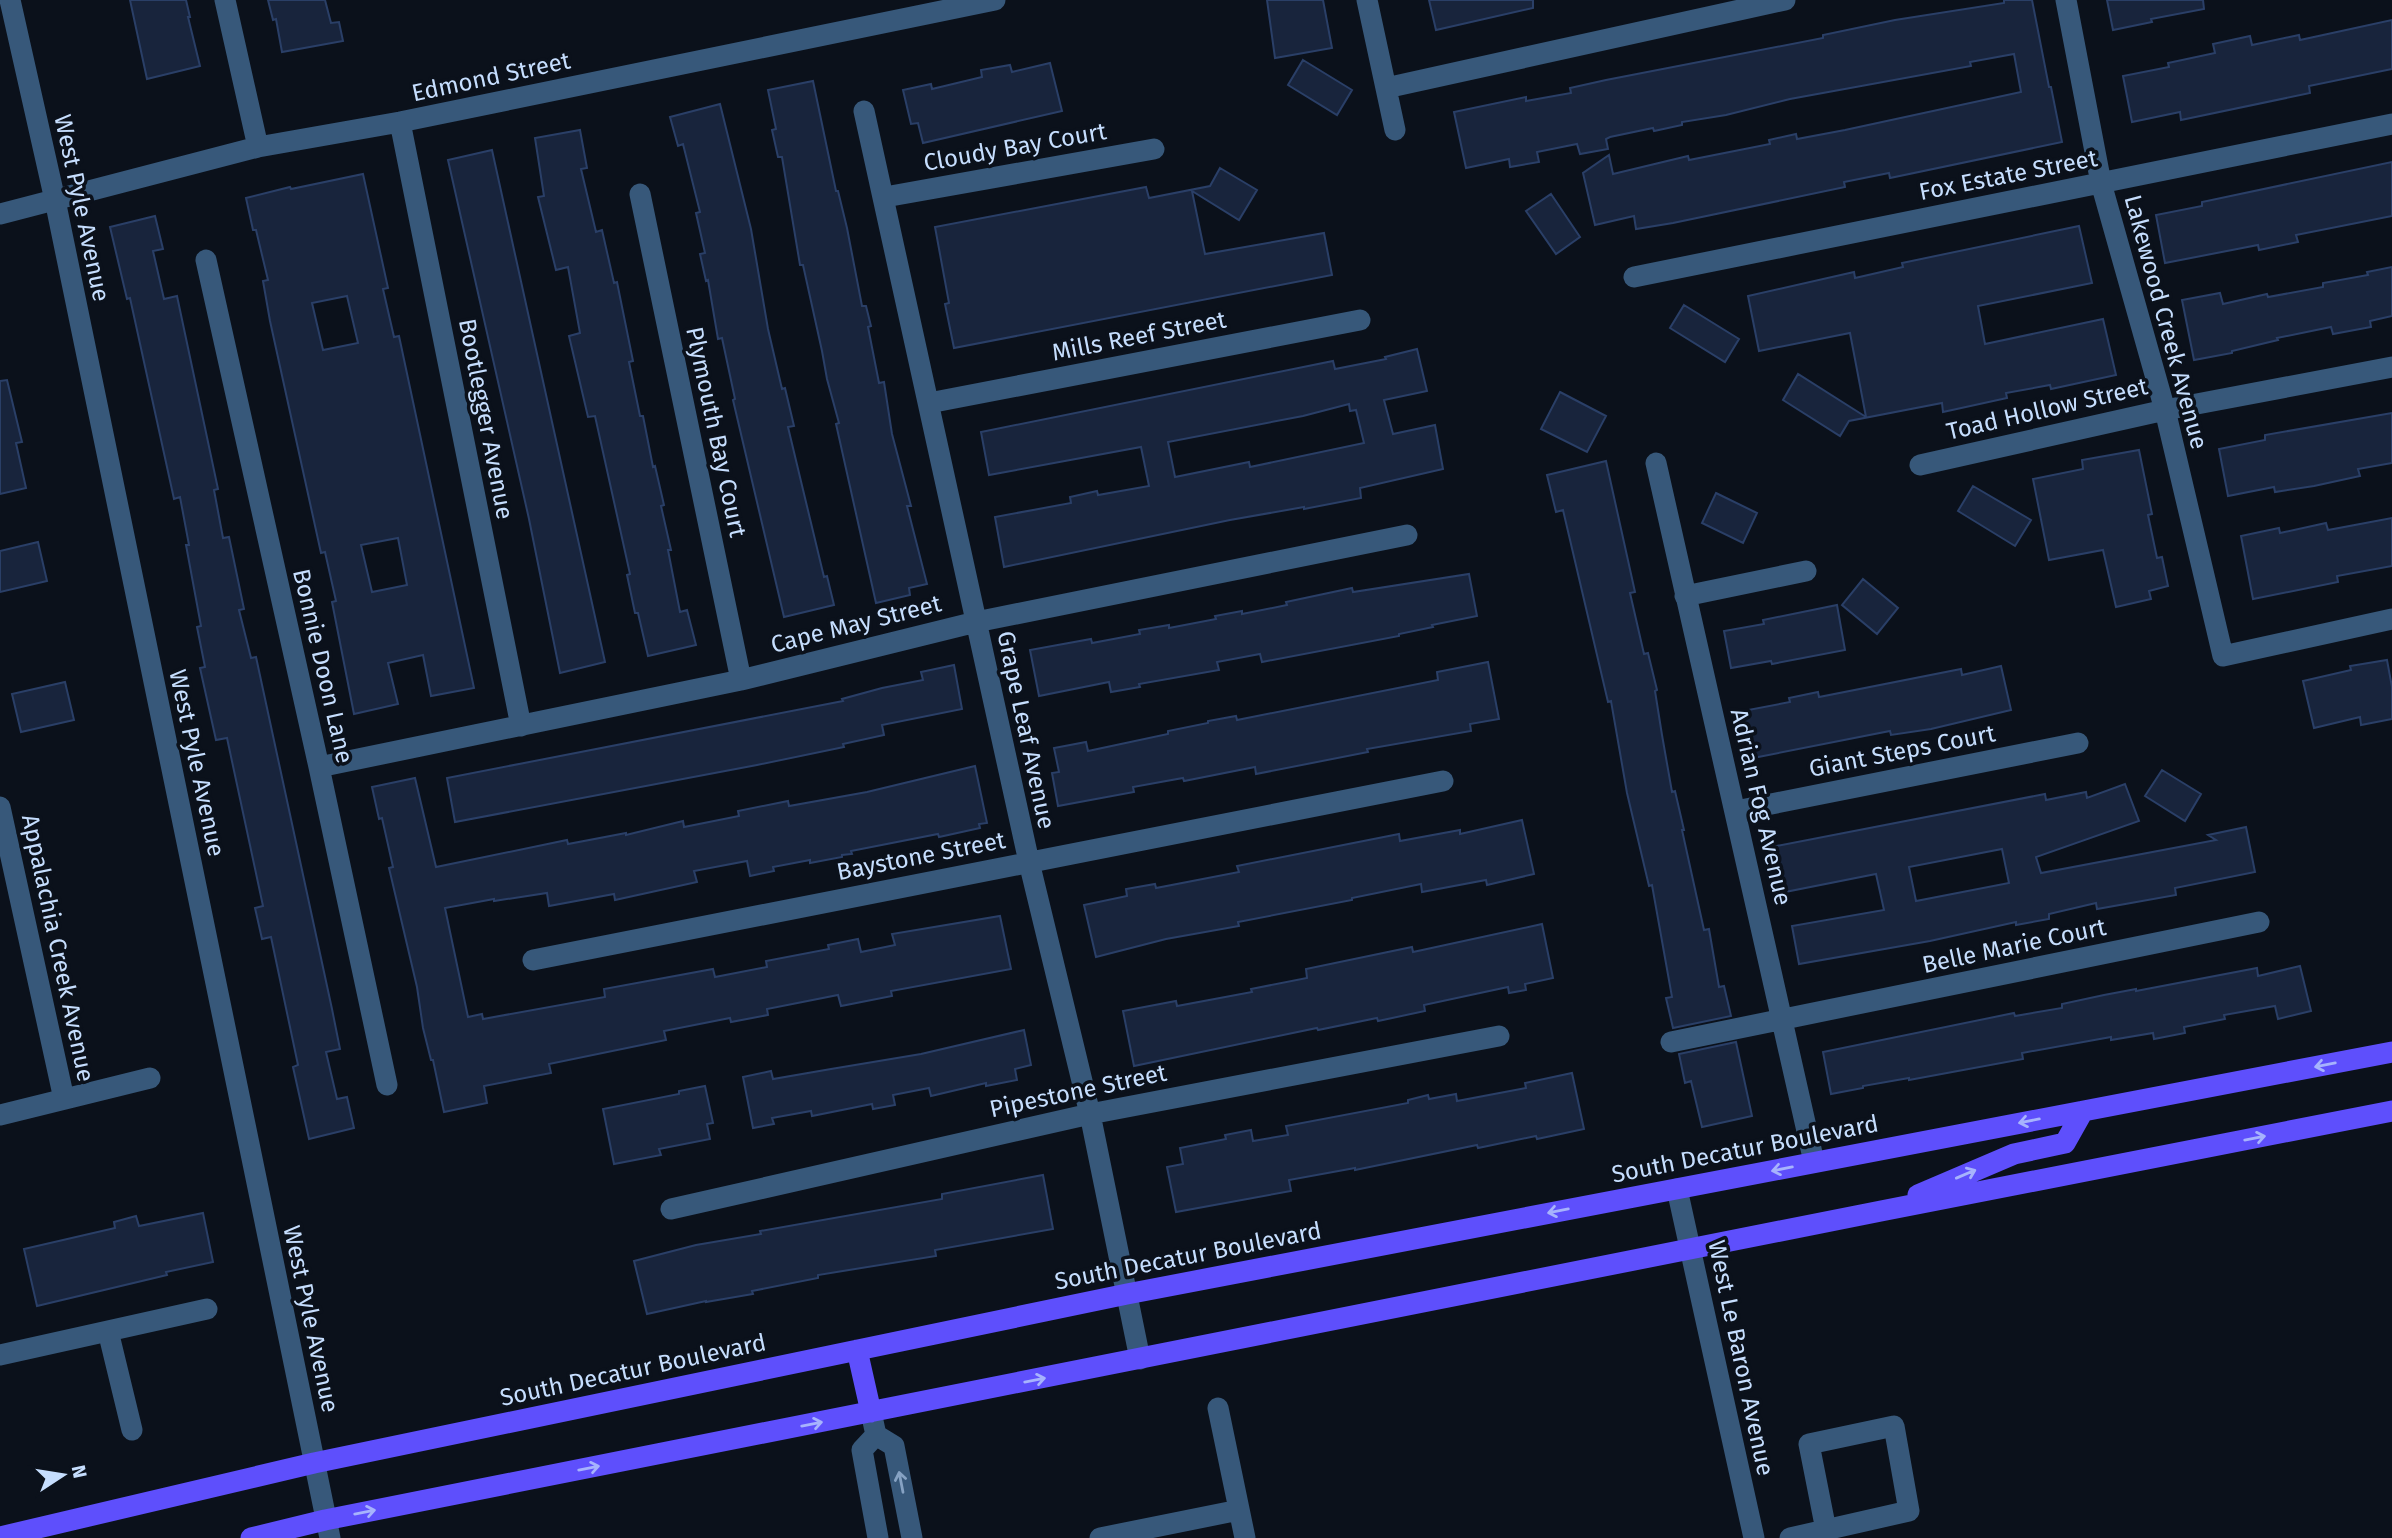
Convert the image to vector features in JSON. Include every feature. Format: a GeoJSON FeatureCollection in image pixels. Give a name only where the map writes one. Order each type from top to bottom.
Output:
{"type":"FeatureCollection","features":[{"type":"Feature","properties":{"kind":"main road","name":"South Decatur Boulevard"},"geometry":{"type":"LineString","coordinates":[[0,1537],[314,1463],[1127,1294],[2392,1052]]}},
{"type":"Feature","properties":{"kind":"main road"},"geometry":{"type":"LineString","coordinates":[[1881,1211],[2014,1154],[2065,1143],[2083,1111]]}},
{"type":"Feature","properties":{"kind":"main road"},"geometry":{"type":"LineString","coordinates":[[251,1538],[328,1529],[871,1412],[2392,1111]]}},
{"type":"Feature","properties":{"kind":"main road"},"geometry":{"type":"LineString","coordinates":[[857,1350],[871,1412]]}},
{"type":"Feature","properties":{"kind":"street","name":"West Pyle Avenue"},"geometry":{"type":"LineString","coordinates":[[10,0],[55,200],[328,1529]]}},
{"type":"Feature","properties":{"kind":"street"},"geometry":{"type":"LineString","coordinates":[[225,0],[258,147]]}},
{"type":"Feature","properties":{"kind":"street","name":"Edmond Street"},"geometry":{"type":"LineString","coordinates":[[0,214],[258,147],[400,122],[995,0]]}},
{"type":"Feature","properties":{"kind":"street"},"geometry":{"type":"LineString","coordinates":[[1367,0],[1395,130]]}},
{"type":"Feature","properties":{"kind":"street"},"geometry":{"type":"LineString","coordinates":[[1386,89],[1785,0]]}},
{"type":"Feature","properties":{"kind":"street","name":"Lakewood Creek Avenue"},"geometry":{"type":"LineString","coordinates":[[2066,0],[2101,183],[2165,410],[2223,656],[2392,619]]}},
{"type":"Feature","properties":{"kind":"street","name":"Grape Leaf Avenue"},"geometry":{"type":"LineString","coordinates":[[864,111],[885,197],[1028,862],[1090,1114],[1140,1359]]}},
{"type":"Feature","properties":{"kind":"street","name":"Bootlegger Avenue"},"geometry":{"type":"LineString","coordinates":[[400,122],[521,726]]}},
{"type":"Feature","properties":{"kind":"street","name":"Fox Estate Street"},"geometry":{"type":"LineString","coordinates":[[1634,276],[2392,124]]}},
{"type":"Feature","properties":{"kind":"street","name":"Cloudy Bay Court"},"geometry":{"type":"LineString","coordinates":[[885,197],[1154,149]]}},
{"type":"Feature","properties":{"kind":"street","name":"Plymouth Bay Court"},"geometry":{"type":"LineString","coordinates":[[640,194],[741,680]]}},
{"type":"Feature","properties":{"kind":"street","name":"Bonnie Doon Lane"},"geometry":{"type":"LineString","coordinates":[[205,260],[319,767],[387,1085]]}},
{"type":"Feature","properties":{"kind":"street","name":"Mills Reef Street"},"geometry":{"type":"LineString","coordinates":[[929,403],[1360,320]]}},
{"type":"Feature","properties":{"kind":"street","name":"Toad Hollow Street"},"geometry":{"type":"LineString","coordinates":[[1920,465],[2165,410],[2392,367]]}},
{"type":"Feature","properties":{"kind":"street","name":"Adrian Fog Avenue"},"geometry":{"type":"LineString","coordinates":[[1656,463],[1814,1163]]}},
{"type":"Feature","properties":{"kind":"street","name":"Cape May Street"},"geometry":{"type":"LineString","coordinates":[[319,767],[741,680],[976,622],[1407,535]]}},
{"type":"Feature","properties":{"kind":"street"},"geometry":{"type":"LineString","coordinates":[[1685,596],[1806,571]]}},
{"type":"Feature","properties":{"kind":"street","name":"Giant Steps Court"},"geometry":{"type":"LineString","coordinates":[[1736,810],[2078,743]]}},
{"type":"Feature","properties":{"kind":"street","name":"Baystone Street"},"geometry":{"type":"LineString","coordinates":[[533,960],[1443,781]]}},
{"type":"Feature","properties":{"kind":"street","name":"Appalachia Creek Avenue"},"geometry":{"type":"LineString","coordinates":[[0,807],[6,862],[64,1099]]}},
{"type":"Feature","properties":{"kind":"street","name":"Belle Marie Court"},"geometry":{"type":"LineString","coordinates":[[1671,1042],[2259,922]]}},
{"type":"Feature","properties":{"kind":"street","name":"Pipestone Street"},"geometry":{"type":"LineString","coordinates":[[671,1209],[1090,1114],[1499,1035]]}},
{"type":"Feature","properties":{"kind":"street"},"geometry":{"type":"LineString","coordinates":[[0,1115],[150,1078]]}},
{"type":"Feature","properties":{"kind":"street","name":"West Le Baron Avenue"},"geometry":{"type":"LineString","coordinates":[[1677,1189],[1754,1538]]}},
{"type":"Feature","properties":{"kind":"street"},"geometry":{"type":"LineString","coordinates":[[0,1355],[207,1309]]}},
{"type":"Feature","properties":{"kind":"street"},"geometry":{"type":"LineString","coordinates":[[108,1331],[132,1430]]}},
{"type":"Feature","properties":{"kind":"street"},"geometry":{"type":"LineString","coordinates":[[1218,1408],[1245,1538]]}},
{"type":"Feature","properties":{"kind":"street"},"geometry":{"type":"LineString","coordinates":[[871,1412],[876,1435],[894,1446],[912,1538]]}},
{"type":"Feature","properties":{"kind":"street"},"geometry":{"type":"LineString","coordinates":[[1790,1538],[1826,1530],[1909,1511],[1894,1426],[1809,1444],[1826,1530]]}},
{"type":"Feature","properties":{"kind":"street"},"geometry":{"type":"LineString","coordinates":[[876,1435],[862,1450],[878,1538]]}},
{"type":"Feature","properties":{"kind":"street"},"geometry":{"type":"LineString","coordinates":[[1100,1538],[1239,1510]]}},
{"type":"Feature","properties":{"kind":"building"},"geometry":{"type":"Polygon","coordinates":[[[130,0],[186,0],[200,66],[147,79],[130,0]]]}},
{"type":"Feature","properties":{"kind":"building"},"geometry":{"type":"Polygon","coordinates":[[[268,0],[325,0],[331,23],[339,22],[343,41],[282,52],[276,19],[273,20],[268,0]]]}},
{"type":"Feature","properties":{"kind":"building"},"geometry":{"type":"Polygon","coordinates":[[[1267,0],[1323,0],[1332,48],[1275,58],[1267,0]]]}},
{"type":"Feature","properties":{"kind":"building"},"geometry":{"type":"Polygon","coordinates":[[[1429,0],[1533,0],[1533,8],[1436,30],[1429,0]]]}},
{"type":"Feature","properties":{"kind":"building"},"geometry":{"type":"Polygon","coordinates":[[[2004,0],[2032,0],[2062,142],[1890,178],[1889,173],[1844,182],[1845,187],[1673,223],[1636,229],[1634,216],[1595,225],[1583,173],[1609,155],[1613,174],[1688,156],[1689,160],[1770,144],[1769,140],[1796,134],[1797,139],[2021,92],[2014,54],[1970,62],[1971,66],[1790,99],[1726,115],[1682,122],[1682,125],[1654,131],[1653,128],[1610,137],[1606,139],[1608,149],[1580,154],[1577,144],[1537,152],[1539,162],[1510,167],[1509,159],[1466,168],[1454,112],[1526,97],[1526,101],[1571,93],[1570,88],[1606,80],[1823,38],[1823,35],[1895,20],[2004,3],[2004,0]]]}},
{"type":"Feature","properties":{"kind":"building"},"geometry":{"type":"Polygon","coordinates":[[[2107,0],[2203,0],[2204,9],[2151,19],[2152,22],[2113,30],[2107,0]]]}},
{"type":"Feature","properties":{"kind":"building"},"geometry":{"type":"Polygon","coordinates":[[[2392,20],[2392,69],[2309,86],[2310,93],[2181,120],[2180,112],[2132,122],[2123,76],[2169,67],[2168,63],[2215,53],[2213,44],[2250,36],[2252,45],[2299,35],[2300,40],[2392,20]]]}},
{"type":"Feature","properties":{"kind":"building"},"geometry":{"type":"Polygon","coordinates":[[[1303,60],[1352,90],[1337,115],[1288,85],[1303,60]]]}},
{"type":"Feature","properties":{"kind":"building"},"geometry":{"type":"Polygon","coordinates":[[[1050,63],[1062,111],[923,143],[918,123],[911,124],[903,90],[931,84],[932,89],[982,77],[981,70],[1010,65],[1012,72],[1050,63]]]}},
{"type":"Feature","properties":{"kind":"building"},"geometry":{"type":"Polygon","coordinates":[[[813,81],[862,306],[866,306],[871,326],[868,327],[879,383],[884,382],[892,434],[911,506],[907,506],[927,584],[909,588],[910,595],[876,603],[836,424],[839,423],[803,265],[800,265],[782,157],[778,157],[772,130],[776,129],[768,90],[813,81]]]}},
{"type":"Feature","properties":{"kind":"building"},"geometry":{"type":"Polygon","coordinates":[[[720,104],[751,229],[768,329],[794,426],[788,427],[824,577],[827,576],[834,605],[784,617],[733,400],[735,399],[722,338],[718,339],[708,280],[706,281],[700,254],[705,253],[696,213],[700,212],[683,144],[678,146],[670,117],[720,104]]]}},
{"type":"Feature","properties":{"kind":"building"},"geometry":{"type":"Polygon","coordinates":[[[580,130],[587,168],[581,169],[596,232],[602,230],[614,283],[617,282],[633,361],[629,362],[640,416],[643,416],[664,505],[661,506],[680,612],[687,610],[696,645],[648,656],[638,613],[635,613],[627,575],[630,574],[595,416],[588,417],[569,336],[580,333],[568,267],[556,270],[538,197],[544,196],[535,138],[580,130]]]}},
{"type":"Feature","properties":{"kind":"building"},"geometry":{"type":"Polygon","coordinates":[[[492,150],[605,662],[560,673],[529,519],[448,160],[492,150]]]}},
{"type":"Feature","properties":{"kind":"building"},"geometry":{"type":"Polygon","coordinates":[[[2392,162],[2392,216],[2296,235],[2298,242],[2259,250],[2258,245],[2165,263],[2156,215],[2202,206],[2202,202],[2392,162]]]}},
{"type":"Feature","properties":{"kind":"building"},"geometry":{"type":"Polygon","coordinates":[[[1220,168],[1257,190],[1239,220],[1192,191],[1205,254],[1324,233],[1332,275],[954,348],[935,227],[1146,187],[1149,198],[1210,186],[1220,168]]]}},
{"type":"Feature","properties":{"kind":"building"},"geometry":{"type":"Polygon","coordinates":[[[363,174],[388,288],[383,289],[394,337],[399,336],[474,688],[431,696],[423,655],[388,663],[398,704],[354,714],[332,602],[336,601],[325,552],[321,553],[270,321],[263,281],[268,280],[246,198],[290,187],[291,189],[363,174]],[[347,296],[312,303],[323,350],[358,343],[347,296]],[[398,538],[361,545],[372,592],[407,585],[398,538]]]}},
{"type":"Feature","properties":{"kind":"building"},"geometry":{"type":"Polygon","coordinates":[[[1551,194],[1580,237],[1556,254],[1526,211],[1551,194]]]}},
{"type":"Feature","properties":{"kind":"building"},"geometry":{"type":"Polygon","coordinates":[[[155,216],[163,249],[153,251],[164,299],[177,296],[218,489],[214,490],[223,538],[229,537],[244,609],[239,610],[251,658],[256,657],[332,1009],[340,1049],[326,1052],[337,1099],[347,1097],[354,1128],[309,1139],[293,1067],[298,1065],[271,937],[262,939],[255,908],[263,906],[227,738],[216,740],[200,668],[205,667],[197,627],[201,626],[180,497],[174,499],[130,298],[127,299],[110,227],[155,216]]]}},
{"type":"Feature","properties":{"kind":"building"},"geometry":{"type":"Polygon","coordinates":[[[2079,226],[2092,283],[1978,306],[1985,344],[2103,319],[2116,375],[2051,389],[2050,385],[2006,393],[2007,398],[1943,412],[1942,403],[1849,421],[1840,436],[1783,400],[1798,374],[1866,417],[1850,333],[1759,351],[1748,296],[1854,272],[1855,278],[1903,267],[1902,263],[2079,226]]]}},
{"type":"Feature","properties":{"kind":"building"},"geometry":{"type":"Polygon","coordinates":[[[2392,267],[2392,316],[2370,321],[2371,327],[2333,334],[2331,327],[2194,360],[2182,300],[2220,293],[2223,304],[2267,294],[2268,297],[2323,287],[2323,283],[2368,275],[2367,272],[2392,267]]]}},
{"type":"Feature","properties":{"kind":"building"},"geometry":{"type":"Polygon","coordinates":[[[1684,305],[1739,339],[1725,362],[1670,328],[1684,305]]]}},
{"type":"Feature","properties":{"kind":"building"},"geometry":{"type":"Polygon","coordinates":[[[1417,349],[1427,391],[1384,400],[1393,434],[1435,425],[1443,469],[1360,488],[1361,498],[1230,520],[1004,567],[995,517],[1071,503],[1070,497],[1097,491],[1098,495],[1149,486],[1141,447],[989,475],[981,432],[1333,361],[1335,369],[1386,359],[1385,357],[1417,349]],[[1349,404],[1303,416],[1168,442],[1175,477],[1249,462],[1250,467],[1364,443],[1356,410],[1350,411],[1349,404]]]}},
{"type":"Feature","properties":{"kind":"building"},"geometry":{"type":"Polygon","coordinates":[[[7,380],[22,442],[16,443],[26,488],[0,494],[0,381],[7,380]]]}},
{"type":"Feature","properties":{"kind":"building"},"geometry":{"type":"Polygon","coordinates":[[[1560,392],[1606,416],[1587,452],[1541,429],[1560,392]]]}},
{"type":"Feature","properties":{"kind":"building"},"geometry":{"type":"Polygon","coordinates":[[[2392,413],[2392,463],[2358,469],[2360,476],[2314,486],[2275,492],[2274,487],[2228,496],[2219,449],[2265,440],[2265,435],[2392,413]]]}},
{"type":"Feature","properties":{"kind":"building"},"geometry":{"type":"Polygon","coordinates":[[[2139,450],[2152,514],[2148,515],[2157,558],[2162,557],[2168,586],[2149,591],[2151,599],[2116,607],[2103,550],[2049,560],[2033,479],[2083,469],[2082,460],[2139,450]]]}},
{"type":"Feature","properties":{"kind":"building"},"geometry":{"type":"Polygon","coordinates":[[[1606,461],[1635,592],[1630,593],[1644,654],[1648,653],[1657,690],[1655,691],[1672,792],[1675,791],[1704,930],[1709,929],[1719,987],[1724,986],[1731,1016],[1673,1028],[1666,998],[1672,997],[1652,885],[1649,886],[1627,793],[1611,701],[1608,702],[1563,510],[1556,512],[1547,475],[1606,461]]]}},
{"type":"Feature","properties":{"kind":"building"},"geometry":{"type":"Polygon","coordinates":[[[1973,486],[2031,520],[2015,546],[1958,511],[1973,486]]]}},
{"type":"Feature","properties":{"kind":"building"},"geometry":{"type":"Polygon","coordinates":[[[1716,493],[1757,513],[1743,543],[1702,523],[1716,493]]]}},
{"type":"Feature","properties":{"kind":"building"},"geometry":{"type":"Polygon","coordinates":[[[2392,518],[2392,566],[2337,576],[2338,582],[2253,599],[2241,536],[2279,528],[2280,533],[2326,523],[2328,530],[2392,518]]]}},
{"type":"Feature","properties":{"kind":"building"},"geometry":{"type":"Polygon","coordinates":[[[38,542],[47,581],[0,592],[0,551],[38,542]]]}},
{"type":"Feature","properties":{"kind":"building"},"geometry":{"type":"Polygon","coordinates":[[[1469,574],[1477,616],[1432,625],[1433,627],[1399,636],[1262,662],[1260,654],[1217,662],[1219,670],[1139,684],[1140,687],[1111,692],[1109,682],[1039,696],[1030,650],[1091,639],[1092,643],[1140,634],[1139,630],[1169,625],[1169,628],[1242,611],[1242,614],[1352,588],[1353,592],[1469,574]]]}},
{"type":"Feature","properties":{"kind":"building"},"geometry":{"type":"Polygon","coordinates":[[[1863,579],[1898,608],[1877,634],[1842,605],[1863,579]]]}},
{"type":"Feature","properties":{"kind":"building"},"geometry":{"type":"Polygon","coordinates":[[[1837,605],[1845,650],[1772,664],[1771,661],[1731,668],[1724,631],[1764,624],[1763,620],[1837,605]]]}},
{"type":"Feature","properties":{"kind":"building"},"geometry":{"type":"Polygon","coordinates":[[[2387,660],[2392,687],[2392,719],[2361,725],[2360,717],[2314,728],[2303,681],[2351,670],[2350,666],[2387,660]]]}},
{"type":"Feature","properties":{"kind":"building"},"geometry":{"type":"Polygon","coordinates":[[[1488,662],[1499,719],[1470,724],[1471,731],[1367,749],[1368,752],[1256,774],[1255,767],[1184,781],[1183,778],[1133,787],[1134,792],[1058,806],[1052,773],[1059,772],[1054,748],[1086,742],[1088,751],[1168,734],[1168,731],[1208,721],[1236,716],[1237,720],[1438,680],[1437,672],[1488,662]]]}},
{"type":"Feature","properties":{"kind":"building"},"geometry":{"type":"Polygon","coordinates":[[[954,665],[962,709],[882,725],[884,735],[843,744],[844,747],[757,765],[455,822],[447,778],[843,701],[842,699],[882,688],[923,680],[921,672],[954,665]]]}},
{"type":"Feature","properties":{"kind":"building"},"geometry":{"type":"Polygon","coordinates":[[[2001,666],[2011,710],[1931,729],[1891,735],[1890,731],[1753,758],[1743,711],[1790,702],[1789,698],[1818,692],[1819,697],[1961,669],[1962,675],[2001,666]]]}},
{"type":"Feature","properties":{"kind":"building"},"geometry":{"type":"Polygon","coordinates":[[[65,682],[74,720],[21,732],[12,694],[65,682]]]}},
{"type":"Feature","properties":{"kind":"building"},"geometry":{"type":"Polygon","coordinates":[[[975,766],[987,823],[979,824],[980,828],[851,851],[852,854],[842,857],[773,867],[774,871],[750,876],[747,861],[694,871],[697,882],[615,900],[614,894],[549,906],[547,893],[445,908],[468,1017],[482,1014],[483,1019],[605,997],[604,989],[713,969],[715,977],[767,967],[766,961],[829,949],[828,945],[858,939],[861,952],[895,945],[892,934],[1000,916],[1011,969],[891,991],[892,996],[841,1006],[838,995],[767,1009],[768,1015],[731,1022],[730,1018],[664,1031],[666,1040],[549,1064],[551,1073],[484,1086],[487,1103],[444,1112],[389,868],[393,867],[372,787],[415,778],[436,867],[567,840],[568,844],[626,835],[683,821],[684,827],[739,816],[738,811],[788,801],[789,806],[867,792],[975,766]]]}},
{"type":"Feature","properties":{"kind":"building"},"geometry":{"type":"Polygon","coordinates":[[[2162,770],[2201,794],[2185,821],[2145,796],[2162,770]]]}},
{"type":"Feature","properties":{"kind":"building"},"geometry":{"type":"Polygon","coordinates":[[[2125,784],[2139,821],[2036,857],[2041,873],[2216,840],[2208,835],[2246,827],[2255,872],[2175,888],[2176,895],[2097,909],[2096,903],[2049,914],[2049,919],[2016,925],[2016,922],[1930,941],[1799,964],[1792,926],[1884,910],[1876,874],[1780,893],[1771,847],[2045,794],[2046,800],[2086,792],[2087,798],[2125,784]],[[2002,849],[1909,867],[1916,901],[2009,883],[2002,849]]]}},
{"type":"Feature","properties":{"kind":"building"},"geometry":{"type":"Polygon","coordinates":[[[1522,820],[1534,874],[1487,885],[1486,880],[1422,892],[1421,884],[1238,922],[1239,926],[1166,939],[1096,957],[1084,905],[1127,896],[1126,889],[1155,884],[1156,888],[1239,872],[1237,866],[1399,834],[1400,841],[1460,830],[1460,834],[1522,820]]]}},
{"type":"Feature","properties":{"kind":"building"},"geometry":{"type":"Polygon","coordinates":[[[1542,924],[1553,978],[1525,984],[1526,990],[1509,993],[1508,987],[1424,1005],[1425,1011],[1378,1021],[1377,1018],[1318,1030],[1317,1028],[1134,1066],[1123,1011],[1176,1001],[1177,1006],[1252,992],[1251,989],[1307,978],[1306,969],[1412,947],[1413,952],[1542,924]]]}},
{"type":"Feature","properties":{"kind":"building"},"geometry":{"type":"Polygon","coordinates":[[[2300,966],[2311,1011],[2278,1019],[2275,1006],[2224,1015],[2225,1019],[2184,1027],[2185,1033],[2154,1039],[2153,1033],[2111,1040],[2111,1037],[2022,1053],[2023,1059],[1863,1086],[1831,1094],[1823,1052],[2014,1013],[2015,1016],[2062,1008],[2062,1004],[2136,989],[2257,968],[2258,976],[2300,966]]]}},
{"type":"Feature","properties":{"kind":"building"},"geometry":{"type":"Polygon","coordinates":[[[1024,1030],[1031,1065],[1015,1069],[1017,1080],[986,1086],[986,1083],[931,1096],[929,1088],[893,1095],[895,1105],[873,1109],[872,1104],[812,1116],[811,1111],[772,1118],[774,1124],[753,1128],[743,1077],[771,1071],[773,1079],[921,1054],[1024,1030]]]}},
{"type":"Feature","properties":{"kind":"building"},"geometry":{"type":"Polygon","coordinates":[[[1736,1042],[1752,1116],[1702,1127],[1691,1081],[1685,1083],[1679,1054],[1736,1042]]]}},
{"type":"Feature","properties":{"kind":"building"},"geometry":{"type":"Polygon","coordinates":[[[1572,1073],[1584,1129],[1478,1148],[1477,1145],[1355,1170],[1289,1180],[1291,1191],[1176,1212],[1167,1167],[1183,1164],[1180,1148],[1226,1139],[1225,1135],[1251,1130],[1253,1141],[1288,1135],[1286,1126],[1408,1103],[1408,1100],[1428,1095],[1429,1099],[1456,1094],[1457,1101],[1526,1088],[1525,1083],[1572,1073]]]}},
{"type":"Feature","properties":{"kind":"building"},"geometry":{"type":"Polygon","coordinates":[[[705,1086],[713,1123],[707,1124],[710,1139],[659,1149],[661,1155],[614,1164],[603,1109],[705,1086]]]}},
{"type":"Feature","properties":{"kind":"building"},"geometry":{"type":"Polygon","coordinates":[[[1043,1175],[1053,1229],[935,1250],[936,1256],[818,1275],[818,1278],[752,1291],[753,1294],[647,1314],[634,1261],[696,1245],[761,1234],[760,1231],[942,1199],[942,1194],[1043,1175]]]}},
{"type":"Feature","properties":{"kind":"building"},"geometry":{"type":"Polygon","coordinates":[[[203,1213],[213,1262],[37,1306],[24,1249],[115,1228],[114,1222],[136,1216],[139,1226],[203,1213]]]}}]}
